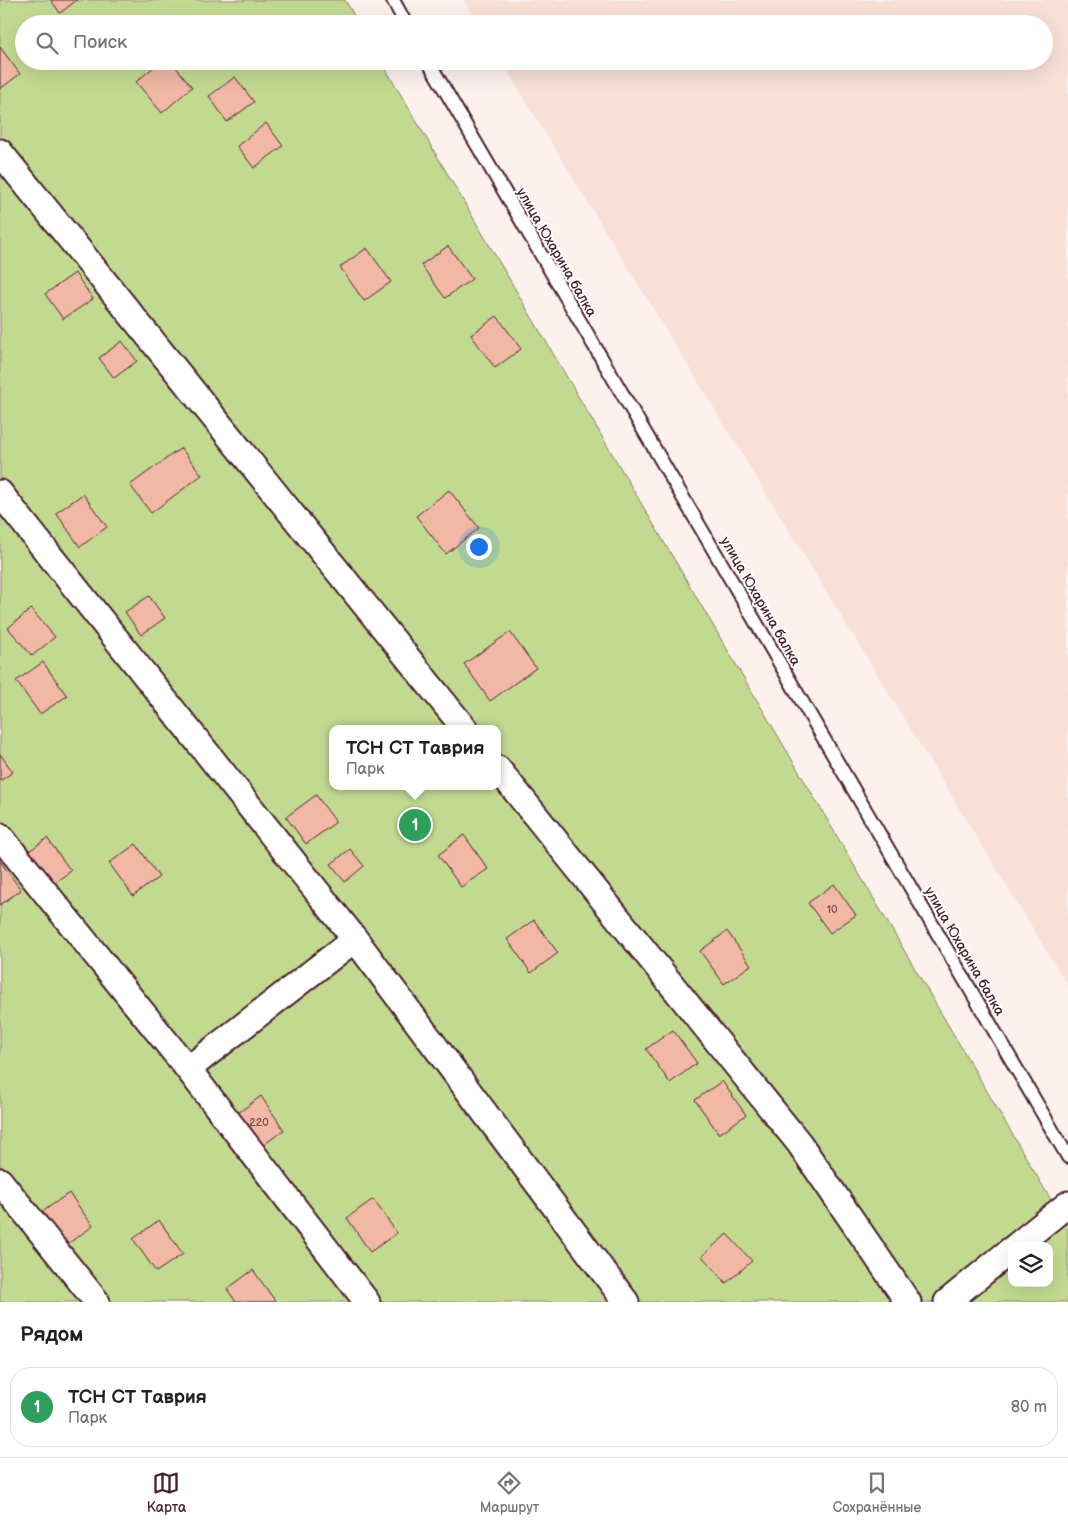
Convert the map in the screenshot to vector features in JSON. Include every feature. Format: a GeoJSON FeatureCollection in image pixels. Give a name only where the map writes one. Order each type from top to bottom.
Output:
{"type":"FeatureCollection","features":[{"type":"Feature","properties":{"kind":"street"},"geometry":{"type":"LineString","coordinates":[[0,152],[462,725]]}},
{"type":"Feature","properties":{"kind":"street"},"geometry":{"type":"LineString","coordinates":[[0,493],[355,939],[626,1302]]}},
{"type":"Feature","properties":{"kind":"street"},"geometry":{"type":"LineString","coordinates":[[501,773],[799,1144],[908,1302]]}},
{"type":"Feature","properties":{"kind":"street"},"geometry":{"type":"LineString","coordinates":[[0,836],[188,1069],[367,1302]]}},
{"type":"Feature","properties":{"kind":"street"},"geometry":{"type":"LineString","coordinates":[[188,1069],[355,939]]}},
{"type":"Feature","properties":{"kind":"street"},"geometry":{"type":"LineString","coordinates":[[0,1181],[97,1302]]}},
{"type":"Feature","properties":{"kind":"street"},"geometry":{"type":"LineString","coordinates":[[1021,1242],[1068,1204]]}},
{"type":"Feature","properties":{"kind":"street"},"geometry":{"type":"LineString","coordinates":[[947,1302],[1008,1252]]}},
{"type":"Feature","properties":{"kind":"lane"},"geometry":{"type":"LineString","coordinates":[[392,0],[401,15]]}},
{"type":"Feature","properties":{"kind":"lane","name":"улица Юхарина балка"},"geometry":{"type":"LineString","coordinates":[[433,70],[1068,1157]]}},
{"type":"Feature","properties":{"kind":"shaded area"},"geometry":{"type":"Polygon","coordinates":[[[464,0],[1068,0],[1068,986],[507,70],[1053,70],[1053,15],[473,15],[464,0]]]}},
{"type":"Feature","properties":{"kind":"green space"},"geometry":{"type":"Polygon","coordinates":[[[0,0],[345,0],[354,15],[15,15],[15,70],[386,70],[1068,1229],[1068,1302],[0,1302],[0,0]]]}},
{"type":"Feature","properties":{"kind":"building"},"geometry":{"type":"Polygon","coordinates":[[[51,0],[77,0],[60,13],[51,0]]]}},
{"type":"Feature","properties":{"kind":"building"},"geometry":{"type":"Polygon","coordinates":[[[0,47],[15,67],[15,70],[20,74],[0,89],[0,47]]]}},
{"type":"Feature","properties":{"kind":"building"},"geometry":{"type":"Polygon","coordinates":[[[150,70],[178,70],[192,87],[162,113],[136,82],[150,70]]]}},
{"type":"Feature","properties":{"kind":"building"},"geometry":{"type":"Polygon","coordinates":[[[235,77],[254,102],[227,122],[209,96],[235,77]]]}},
{"type":"Feature","properties":{"kind":"building"},"geometry":{"type":"Polygon","coordinates":[[[266,123],[283,146],[254,168],[237,146],[266,123]]]}},
{"type":"Feature","properties":{"kind":"building"},"geometry":{"type":"Polygon","coordinates":[[[448,246],[472,279],[445,298],[421,265],[448,246]]]}},
{"type":"Feature","properties":{"kind":"building"},"geometry":{"type":"Polygon","coordinates":[[[367,248],[391,282],[364,301],[340,267],[367,248]]]}},
{"type":"Feature","properties":{"kind":"building"},"geometry":{"type":"Polygon","coordinates":[[[75,273],[93,299],[63,319],[45,294],[75,273]]]}},
{"type":"Feature","properties":{"kind":"building"},"geometry":{"type":"Polygon","coordinates":[[[497,316],[521,349],[495,368],[471,335],[497,316]]]}},
{"type":"Feature","properties":{"kind":"building"},"geometry":{"type":"Polygon","coordinates":[[[122,341],[137,361],[114,378],[99,358],[122,341]]]}},
{"type":"Feature","properties":{"kind":"building"},"geometry":{"type":"Polygon","coordinates":[[[181,448],[202,475],[151,513],[130,485],[181,448]]]}},
{"type":"Feature","properties":{"kind":"building"},"geometry":{"type":"Polygon","coordinates":[[[449,490],[479,528],[446,554],[416,516],[449,490]]]}},
{"type":"Feature","properties":{"kind":"building"},"geometry":{"type":"Polygon","coordinates":[[[83,494],[107,527],[80,547],[56,513],[83,494]]]}},
{"type":"Feature","properties":{"kind":"building"},"geometry":{"type":"Polygon","coordinates":[[[149,596],[165,618],[141,635],[125,612],[149,596]]]}},
{"type":"Feature","properties":{"kind":"building"},"geometry":{"type":"Polygon","coordinates":[[[31,609],[55,637],[32,656],[8,628],[31,609]]]}},
{"type":"Feature","properties":{"kind":"building"},"geometry":{"type":"Polygon","coordinates":[[[510,632],[536,668],[490,701],[464,664],[510,632]]]}},
{"type":"Feature","properties":{"kind":"building"},"geometry":{"type":"Polygon","coordinates":[[[43,662],[67,696],[40,714],[16,681],[43,662]]]}},
{"type":"Feature","properties":{"kind":"building"},"geometry":{"type":"Polygon","coordinates":[[[0,754],[13,772],[0,781],[0,754]]]}},
{"type":"Feature","properties":{"kind":"building"},"geometry":{"type":"Polygon","coordinates":[[[316,795],[336,822],[306,844],[286,817],[316,795]]]}},
{"type":"Feature","properties":{"kind":"building"},"geometry":{"type":"Polygon","coordinates":[[[464,835],[488,869],[461,887],[438,855],[464,835]]]}},
{"type":"Feature","properties":{"kind":"building"},"geometry":{"type":"Polygon","coordinates":[[[47,838],[71,871],[44,890],[21,857],[47,838]]]}},
{"type":"Feature","properties":{"kind":"building"},"geometry":{"type":"Polygon","coordinates":[[[136,844],[159,877],[133,896],[109,863],[136,844]]]}},
{"type":"Feature","properties":{"kind":"building"},"geometry":{"type":"Polygon","coordinates":[[[350,849],[364,866],[345,882],[331,864],[350,849]]]}},
{"type":"Feature","properties":{"kind":"building"},"geometry":{"type":"Polygon","coordinates":[[[0,861],[21,890],[0,905],[0,861]]]}},
{"type":"Feature","properties":{"kind":"building"},"geometry":{"type":"Polygon","coordinates":[[[834,884],[856,915],[830,933],[808,903],[834,884]]]}},
{"type":"Feature","properties":{"kind":"building"},"geometry":{"type":"Polygon","coordinates":[[[534,920],[558,953],[531,973],[507,939],[534,920]]]}},
{"type":"Feature","properties":{"kind":"building"},"geometry":{"type":"Polygon","coordinates":[[[727,931],[751,965],[724,984],[700,951],[727,931]]]}},
{"type":"Feature","properties":{"kind":"building"},"geometry":{"type":"Polygon","coordinates":[[[673,1030],[697,1063],[670,1083],[646,1049],[673,1030]]]}},
{"type":"Feature","properties":{"kind":"building"},"geometry":{"type":"Polygon","coordinates":[[[722,1081],[746,1115],[719,1134],[695,1100],[722,1081]]]}},
{"type":"Feature","properties":{"kind":"building"},"geometry":{"type":"Polygon","coordinates":[[[261,1096],[284,1130],[258,1149],[234,1116],[261,1096]]]}},
{"type":"Feature","properties":{"kind":"building"},"geometry":{"type":"Polygon","coordinates":[[[69,1193],[93,1226],[66,1245],[42,1212],[69,1193]]]}},
{"type":"Feature","properties":{"kind":"building"},"geometry":{"type":"Polygon","coordinates":[[[373,1199],[397,1233],[370,1252],[347,1218],[373,1199]]]}},
{"type":"Feature","properties":{"kind":"building"},"geometry":{"type":"Polygon","coordinates":[[[159,1220],[183,1254],[156,1272],[133,1239],[159,1220]]]}},
{"type":"Feature","properties":{"kind":"building"},"geometry":{"type":"Polygon","coordinates":[[[727,1234],[752,1261],[726,1283],[702,1256],[727,1234]]]}},
{"type":"Feature","properties":{"kind":"building"},"geometry":{"type":"Polygon","coordinates":[[[253,1270],[276,1302],[236,1302],[227,1289],[253,1270]]]}},
{"type":"Feature","properties":{"kind":"place","name":"ТСН СТ Таврия"},"geometry":{"type":"Point","coordinates":[415,825]}}]}
